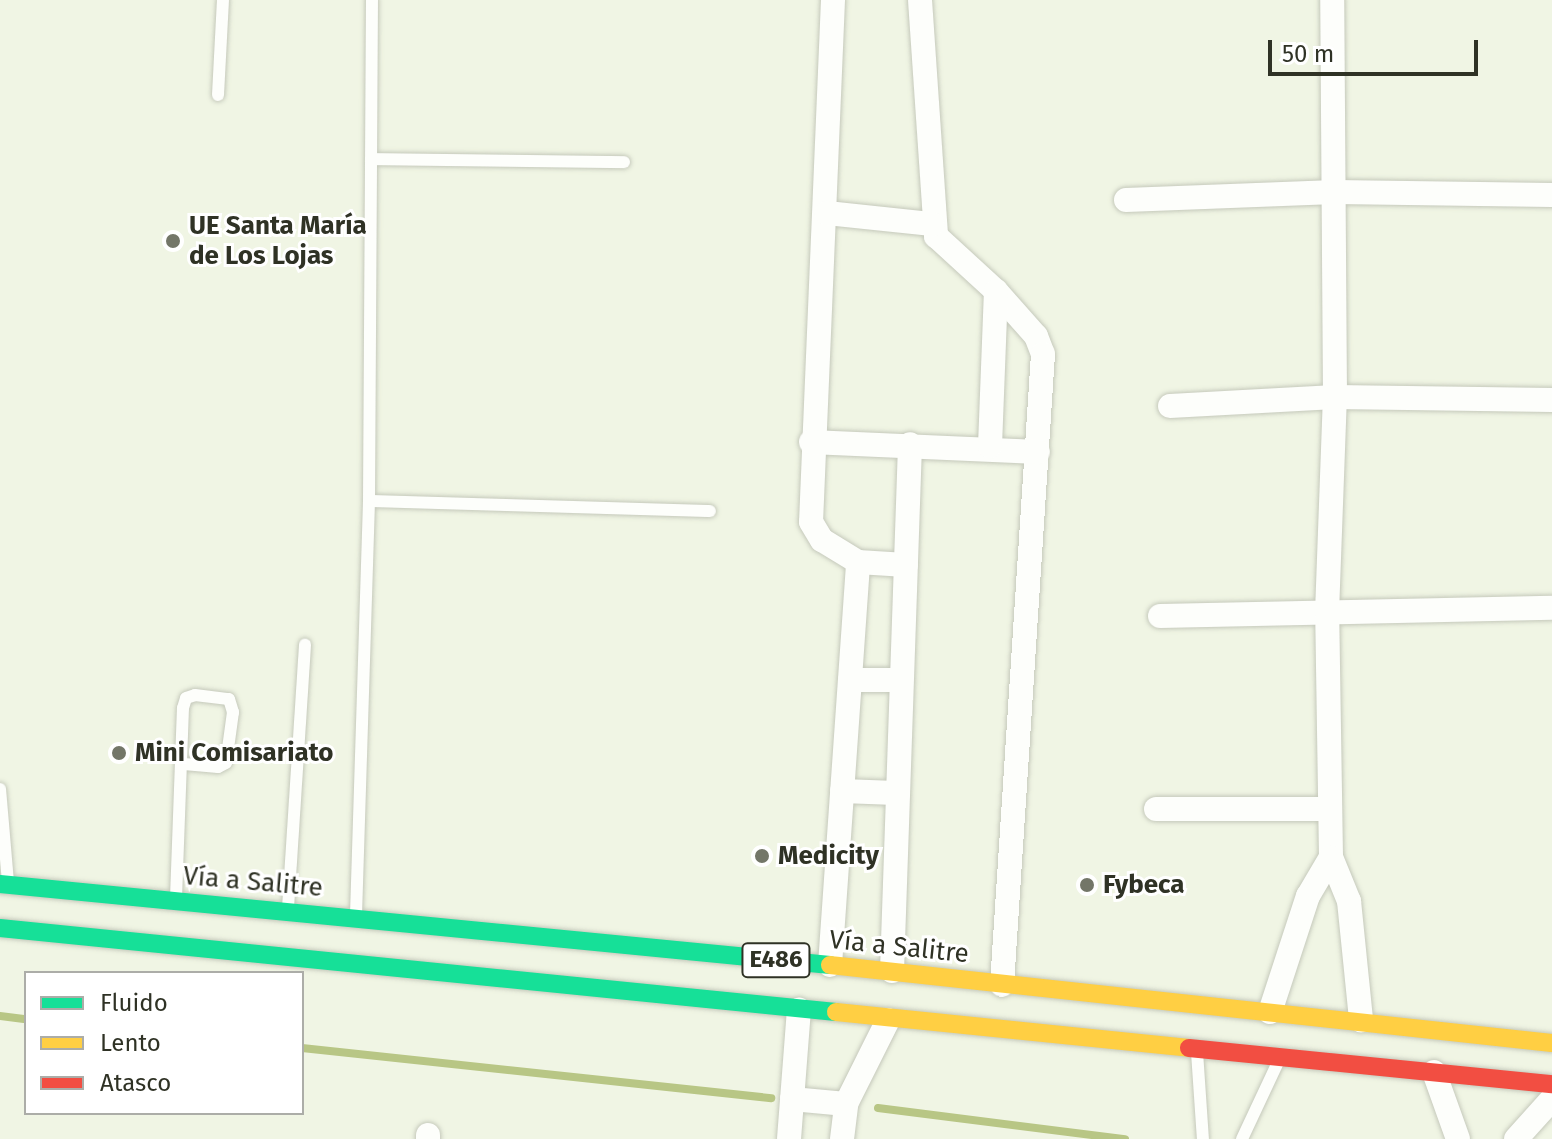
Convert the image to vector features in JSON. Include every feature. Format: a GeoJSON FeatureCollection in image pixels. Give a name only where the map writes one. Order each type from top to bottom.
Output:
{"type":"FeatureCollection","features":[{"type":"Feature","properties":{"kind":"main road","name":"Vía a Salitre"},"geometry":{"type":"LineString","coordinates":[[4,885],[892,971],[1552,1043]]}},
{"type":"Feature","properties":{"kind":"main road","name":"E486"},"geometry":{"type":"LineString","coordinates":[[0,928],[888,1020],[1552,1084]]}},
{"type":"Feature","properties":{"kind":"street"},"geometry":{"type":"LineString","coordinates":[[833,0],[827,213],[811,442],[811,522],[822,540],[858,562],[906,565]]}},
{"type":"Feature","properties":{"kind":"street"},"geometry":{"type":"LineString","coordinates":[[920,0],[932,224],[944,247],[996,291],[1041,345],[1038,452],[1002,985]]}},
{"type":"Feature","properties":{"kind":"street"},"geometry":{"type":"LineString","coordinates":[[1332,0],[1335,397],[1327,613],[1331,857],[1349,901],[1361,1020]]}},
{"type":"Feature","properties":{"kind":"street"},"geometry":{"type":"LineString","coordinates":[[1126,200],[1335,192],[1552,195]]}},
{"type":"Feature","properties":{"kind":"street"},"geometry":{"type":"LineString","coordinates":[[827,213],[932,224]]}},
{"type":"Feature","properties":{"kind":"street"},"geometry":{"type":"LineString","coordinates":[[990,446],[996,291]]}},
{"type":"Feature","properties":{"kind":"street"},"geometry":{"type":"LineString","coordinates":[[1170,406],[1335,397],[1552,400]]}},
{"type":"Feature","properties":{"kind":"street"},"geometry":{"type":"LineString","coordinates":[[811,442],[990,446],[1038,452]]}},
{"type":"Feature","properties":{"kind":"street"},"geometry":{"type":"LineString","coordinates":[[892,971],[910,444]]}},
{"type":"Feature","properties":{"kind":"street"},"geometry":{"type":"LineString","coordinates":[[830,965],[858,562]]}},
{"type":"Feature","properties":{"kind":"street"},"geometry":{"type":"LineString","coordinates":[[1160,616],[1552,608]]}},
{"type":"Feature","properties":{"kind":"street"},"geometry":{"type":"LineString","coordinates":[[850,680],[901,680]]}},
{"type":"Feature","properties":{"kind":"street"},"geometry":{"type":"LineString","coordinates":[[842,791],[896,793]]}},
{"type":"Feature","properties":{"kind":"street"},"geometry":{"type":"LineString","coordinates":[[1156,809],[1330,809]]}},
{"type":"Feature","properties":{"kind":"street"},"geometry":{"type":"LineString","coordinates":[[1270,1012],[1308,896],[1331,857]]}},
{"type":"Feature","properties":{"kind":"street"},"geometry":{"type":"LineString","coordinates":[[789,1139],[799,1009]]}},
{"type":"Feature","properties":{"kind":"street"},"geometry":{"type":"LineString","coordinates":[[842,1139],[846,1104],[888,1020]]}},
{"type":"Feature","properties":{"kind":"street"},"geometry":{"type":"LineString","coordinates":[[1434,1072],[1458,1139]]}},
{"type":"Feature","properties":{"kind":"street"},"geometry":{"type":"LineString","coordinates":[[792,1099],[846,1104]]}},
{"type":"Feature","properties":{"kind":"street"},"geometry":{"type":"LineString","coordinates":[[1516,1139],[1552,1099]]}},
{"type":"Feature","properties":{"kind":"lane"},"geometry":{"type":"LineString","coordinates":[[218,95],[223,0]]}},
{"type":"Feature","properties":{"kind":"lane"},"geometry":{"type":"LineString","coordinates":[[356,918],[369,501],[372,0]]}},
{"type":"Feature","properties":{"kind":"lane"},"geometry":{"type":"LineString","coordinates":[[371,159],[624,162]]}},
{"type":"Feature","properties":{"kind":"lane"},"geometry":{"type":"LineString","coordinates":[[369,501],[710,511]]}},
{"type":"Feature","properties":{"kind":"lane"},"geometry":{"type":"LineString","coordinates":[[288,912],[305,645]]}},
{"type":"Feature","properties":{"kind":"lane"},"geometry":{"type":"LineString","coordinates":[[176,901],[181,764],[186,698],[221,694],[229,699],[233,712],[226,763],[218,767],[181,764]]}},
{"type":"Feature","properties":{"kind":"lane"},"geometry":{"type":"LineString","coordinates":[[0,789],[4,885]]}},
{"type":"Feature","properties":{"kind":"lane"},"geometry":{"type":"LineString","coordinates":[[1197,1048],[1203,1139]]}},
{"type":"Feature","properties":{"kind":"lane"},"geometry":{"type":"LineString","coordinates":[[1242,1139],[1281,1057]]}},
{"type":"Feature","properties":{"kind":"waterway"},"geometry":{"type":"LineString","coordinates":[[0,1016],[24,1019]]}},
{"type":"Feature","properties":{"kind":"waterway"},"geometry":{"type":"LineString","coordinates":[[304,1048],[771,1098]]}},
{"type":"Feature","properties":{"kind":"waterway"},"geometry":{"type":"LineString","coordinates":[[878,1108],[1125,1139]]}},
{"type":"Feature","properties":{"kind":"traffic: fast"},"geometry":{"type":"LineString","coordinates":[[0,884],[830,965]]}},
{"type":"Feature","properties":{"kind":"traffic: fast"},"geometry":{"type":"LineString","coordinates":[[0,928],[836,1012]]}},
{"type":"Feature","properties":{"kind":"traffic: slow"},"geometry":{"type":"LineString","coordinates":[[830,965],[1552,1043]]}},
{"type":"Feature","properties":{"kind":"traffic: slow"},"geometry":{"type":"LineString","coordinates":[[836,1012],[1189,1048]]}},
{"type":"Feature","properties":{"kind":"traffic: jam"},"geometry":{"type":"LineString","coordinates":[[1189,1048],[1552,1084]]}},
{"type":"Feature","properties":{"kind":"place","name":"UE Santa María de Los Lojas"},"geometry":{"type":"Point","coordinates":[173,241]}},
{"type":"Feature","properties":{"kind":"place","name":"Mini Comisariato"},"geometry":{"type":"Point","coordinates":[119,753]}},
{"type":"Feature","properties":{"kind":"place","name":"Medicity"},"geometry":{"type":"Point","coordinates":[762,856]}},
{"type":"Feature","properties":{"kind":"place","name":"Fybeca"},"geometry":{"type":"Point","coordinates":[1087,885]}}]}
